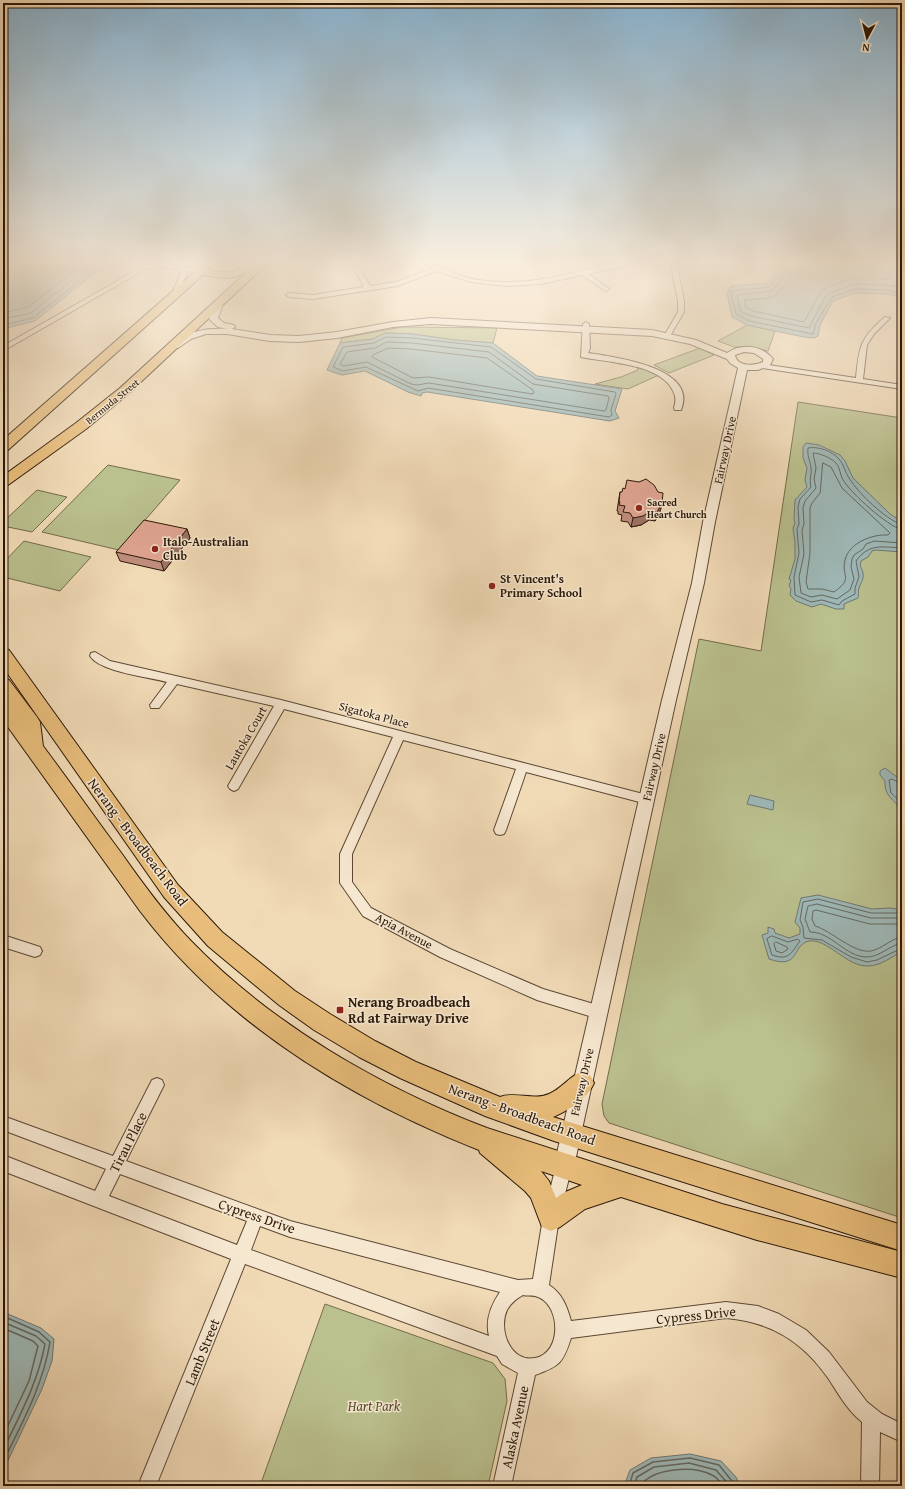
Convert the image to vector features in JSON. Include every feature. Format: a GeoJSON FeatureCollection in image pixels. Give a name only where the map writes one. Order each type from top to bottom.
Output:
{"type":"FeatureCollection","features":[{"type":"Feature","properties":{"kind":"main road"},"geometry":{"type":"LineString","coordinates":[[3,447],[134,330]]}},
{"type":"Feature","properties":{"kind":"main road","name":"Bermuda Street"},"geometry":{"type":"LineString","coordinates":[[3,482],[109,404],[191,330]]}},
{"type":"Feature","properties":{"kind":"main road","name":"Nerang - Broadbeach Road"},"geometry":{"type":"LineString","coordinates":[[3,654],[172,892],[215,939],[287,998],[347,1037],[408,1070],[486,1104],[571,1134],[902,1238]]}},
{"type":"Feature","properties":{"kind":"main road"},"geometry":{"type":"LineString","coordinates":[[3,684],[31,722],[34,748]]}},
{"type":"Feature","properties":{"kind":"main road"},"geometry":{"type":"LineString","coordinates":[[3,707],[148,906],[195,960],[221,984],[272,1024],[328,1063],[397,1101],[482,1138],[739,1222],[902,1265]]}},
{"type":"Feature","properties":{"kind":"main road"},"geometry":{"type":"LineString","coordinates":[[486,1104],[545,1109],[555,1106],[561,1102],[582,1083]]}},
{"type":"Feature","properties":{"kind":"main road"},"geometry":{"type":"LineString","coordinates":[[482,1138],[534,1182],[540,1190],[551,1218],[572,1202],[580,1198],[621,1184]]}},
{"type":"Feature","properties":{"kind":"street"},"geometry":{"type":"LineString","coordinates":[[3,345],[32,330]]}},
{"type":"Feature","properties":{"kind":"street"},"geometry":{"type":"LineString","coordinates":[[227,330],[250,336]]}},
{"type":"Feature","properties":{"kind":"street"},"geometry":{"type":"LineString","coordinates":[[251,330],[292,337]]}},
{"type":"Feature","properties":{"kind":"street"},"geometry":{"type":"LineString","coordinates":[[175,346],[192,335],[207,331],[221,331],[250,336],[315,338],[356,330]]}},
{"type":"Feature","properties":{"kind":"street"},"geometry":{"type":"LineString","coordinates":[[586,330],[586,348],[584,355],[628,362],[654,370],[663,375],[675,386],[679,396],[678,408]]}},
{"type":"Feature","properties":{"kind":"street"},"geometry":{"type":"LineString","coordinates":[[630,330],[668,333],[733,354],[744,349],[754,350],[763,354],[765,363]]}},
{"type":"Feature","properties":{"kind":"street"},"geometry":{"type":"LineString","coordinates":[[859,380],[863,344],[868,335],[873,330]]}},
{"type":"Feature","properties":{"kind":"street"},"geometry":{"type":"LineString","coordinates":[[3,350],[17,339]]}},
{"type":"Feature","properties":{"kind":"street"},"geometry":{"type":"LineString","coordinates":[[733,354],[734,363],[753,368],[765,363],[786,369],[902,387]]}},
{"type":"Feature","properties":{"kind":"street","name":"Fairway Drive"},"geometry":{"type":"LineString","coordinates":[[564,1166],[647,799],[698,583],[709,522],[743,366]]}},
{"type":"Feature","properties":{"kind":"street","name":"Sigatoka Place"},"geometry":{"type":"LineString","coordinates":[[95,656],[107,664],[281,704],[647,799]]}},
{"type":"Feature","properties":{"kind":"street"},"geometry":{"type":"LineString","coordinates":[[155,705],[175,679]]}},
{"type":"Feature","properties":{"kind":"street","name":"Lautoka Court"},"geometry":{"type":"LineString","coordinates":[[234,786],[281,704]]}},
{"type":"Feature","properties":{"kind":"street","name":"Apia Avenue"},"geometry":{"type":"LineString","coordinates":[[400,735],[346,854],[346,883],[367,912],[445,953],[542,995],[599,1012]]}},
{"type":"Feature","properties":{"kind":"street"},"geometry":{"type":"LineString","coordinates":[[500,830],[522,767]]}},
{"type":"Feature","properties":{"kind":"street"},"geometry":{"type":"LineString","coordinates":[[3,941],[35,951]]}},
{"type":"Feature","properties":{"kind":"street","name":"Tirau Place"},"geometry":{"type":"LineString","coordinates":[[99,1199],[157,1085]]}},
{"type":"Feature","properties":{"kind":"street","name":"Cypress Drive"},"geometry":{"type":"LineString","coordinates":[[3,1123],[290,1229],[517,1288]]}},
{"type":"Feature","properties":{"kind":"street"},"geometry":{"type":"LineString","coordinates":[[3,1163],[241,1255],[503,1350]]}},
{"type":"Feature","properties":{"kind":"street"},"geometry":{"type":"LineString","coordinates":[[540,1289],[551,1218],[564,1166]]}},
{"type":"Feature","properties":{"kind":"street","name":"Lamb Street"},"geometry":{"type":"LineString","coordinates":[[147,1486],[256,1217]]}},
{"type":"Feature","properties":{"kind":"street"},"geometry":{"type":"LineString","coordinates":[[529,1286],[540,1289],[550,1295],[557,1305],[562,1317],[564,1330],[561,1344],[551,1360],[540,1366],[528,1367],[517,1364],[503,1350],[495,1328],[496,1314],[502,1300],[517,1288],[529,1286]]}},
{"type":"Feature","properties":{"kind":"street","name":"Cypress Drive"},"geometry":{"type":"LineString","coordinates":[[564,1330],[726,1310],[743,1310],[759,1314],[773,1320],[808,1342],[822,1356],[856,1404],[871,1418],[902,1433]]}},
{"type":"Feature","properties":{"kind":"street","name":"Alaska Avenue"},"geometry":{"type":"LineString","coordinates":[[502,1486],[528,1367]]}},
{"type":"Feature","properties":{"kind":"street"},"geometry":{"type":"LineString","coordinates":[[870,1486],[871,1418]]}},
{"type":"Feature","properties":{"kind":"green space"},"geometry":{"type":"Polygon","coordinates":[[[383,330],[496,330],[493,343],[455,340],[412,334],[385,333],[373,339],[340,343],[342,338],[383,330]]]}},
{"type":"Feature","properties":{"kind":"green space"},"geometry":{"type":"Polygon","coordinates":[[[737,330],[775,331],[768,351],[751,347],[734,347],[718,341],[737,330]]]}},
{"type":"Feature","properties":{"kind":"green space"},"geometry":{"type":"Polygon","coordinates":[[[700,348],[714,355],[669,373],[654,365],[700,348]]]}},
{"type":"Feature","properties":{"kind":"green space"},"geometry":{"type":"Polygon","coordinates":[[[637,365],[659,375],[628,389],[595,384],[621,377],[638,370],[637,365]]]}},
{"type":"Feature","properties":{"kind":"green space"},"geometry":{"type":"Polygon","coordinates":[[[798,402],[902,418],[902,1218],[609,1123],[604,1116],[602,1104],[699,639],[761,651],[798,402]]]}},
{"type":"Feature","properties":{"kind":"green space"},"geometry":{"type":"Polygon","coordinates":[[[108,465],[180,480],[119,550],[42,532],[108,465]]]}},
{"type":"Feature","properties":{"kind":"green space"},"geometry":{"type":"Polygon","coordinates":[[[37,490],[67,497],[32,532],[3,526],[3,522],[37,490]]]}},
{"type":"Feature","properties":{"kind":"green space"},"geometry":{"type":"Polygon","coordinates":[[[24,541],[91,557],[60,591],[3,577],[3,563],[24,541]]]}},
{"type":"Feature","properties":{"kind":"green space","name":"Hart Park"},"geometry":{"type":"Polygon","coordinates":[[[325,1304],[493,1363],[505,1379],[507,1401],[488,1486],[260,1486],[325,1304]]]}},
{"type":"Feature","properties":{"kind":"water"},"geometry":{"type":"Polygon","coordinates":[[[773,330],[819,330],[818,336],[814,338],[773,330]]]}},
{"type":"Feature","properties":{"kind":"water"},"geometry":{"type":"Polygon","coordinates":[[[385,333],[412,334],[455,340],[493,343],[537,376],[622,389],[615,411],[619,418],[610,421],[427,392],[422,393],[421,396],[408,392],[365,371],[342,375],[327,370],[340,343],[373,339],[385,333]]]}},
{"type":"Feature","properties":{"kind":"water"},"geometry":{"type":"Polygon","coordinates":[[[806,443],[819,445],[840,455],[845,461],[853,478],[890,514],[902,522],[902,552],[875,550],[861,561],[860,566],[863,577],[858,598],[844,604],[844,609],[836,609],[821,604],[812,607],[796,601],[790,595],[791,588],[789,586],[791,580],[789,579],[795,559],[793,528],[795,523],[795,500],[807,487],[805,480],[807,468],[803,458],[803,447],[806,443]]]}},
{"type":"Feature","properties":{"kind":"water"},"geometry":{"type":"Polygon","coordinates":[[[885,768],[902,781],[902,809],[890,797],[886,790],[885,781],[880,775],[880,771],[885,768]]]}},
{"type":"Feature","properties":{"kind":"water"},"geometry":{"type":"Polygon","coordinates":[[[750,795],[774,801],[773,810],[747,804],[750,795]]]}},
{"type":"Feature","properties":{"kind":"water"},"geometry":{"type":"Polygon","coordinates":[[[818,895],[872,909],[890,908],[902,910],[902,951],[881,963],[868,966],[852,962],[816,941],[809,941],[803,943],[791,959],[779,962],[769,959],[762,935],[768,933],[768,927],[774,929],[775,933],[789,938],[800,934],[800,928],[795,922],[801,898],[818,895]]]}},
{"type":"Feature","properties":{"kind":"water"},"geometry":{"type":"Polygon","coordinates":[[[3,1312],[41,1328],[54,1339],[52,1361],[42,1389],[3,1471],[3,1312]]]}},
{"type":"Feature","properties":{"kind":"water"},"geometry":{"type":"Polygon","coordinates":[[[690,1454],[721,1461],[736,1477],[740,1486],[624,1486],[630,1470],[651,1458],[690,1454]]]}},
{"type":"Feature","properties":{"kind":"building","name":"Sacred Heart Church"},"geometry":{"type":"Polygon","coordinates":[[[646,479],[654,485],[658,492],[663,493],[662,503],[657,512],[651,511],[643,516],[633,518],[630,513],[623,512],[625,506],[619,505],[620,492],[622,492],[623,488],[625,489],[627,480],[639,482],[646,479]]]}},
{"type":"Feature","properties":{"kind":"building","name":"Italo-Australian Club"},"geometry":{"type":"Polygon","coordinates":[[[144,520],[187,529],[161,562],[116,552],[144,520]]]}},
{"type":"Feature","properties":{"kind":"place","name":"Sacred Heart Church"},"geometry":{"type":"Point","coordinates":[639,508]}},
{"type":"Feature","properties":{"kind":"place","name":"Italo-Australian Club"},"geometry":{"type":"Point","coordinates":[155,549]}},
{"type":"Feature","properties":{"kind":"place","name":"St Vincent's Primary School"},"geometry":{"type":"Point","coordinates":[492,586]}},
{"type":"Feature","properties":{"kind":"place","name":"Nerang Broadbeach Rd at Fairway Drive"},"geometry":{"type":"Point","coordinates":[340,1010]}}]}
